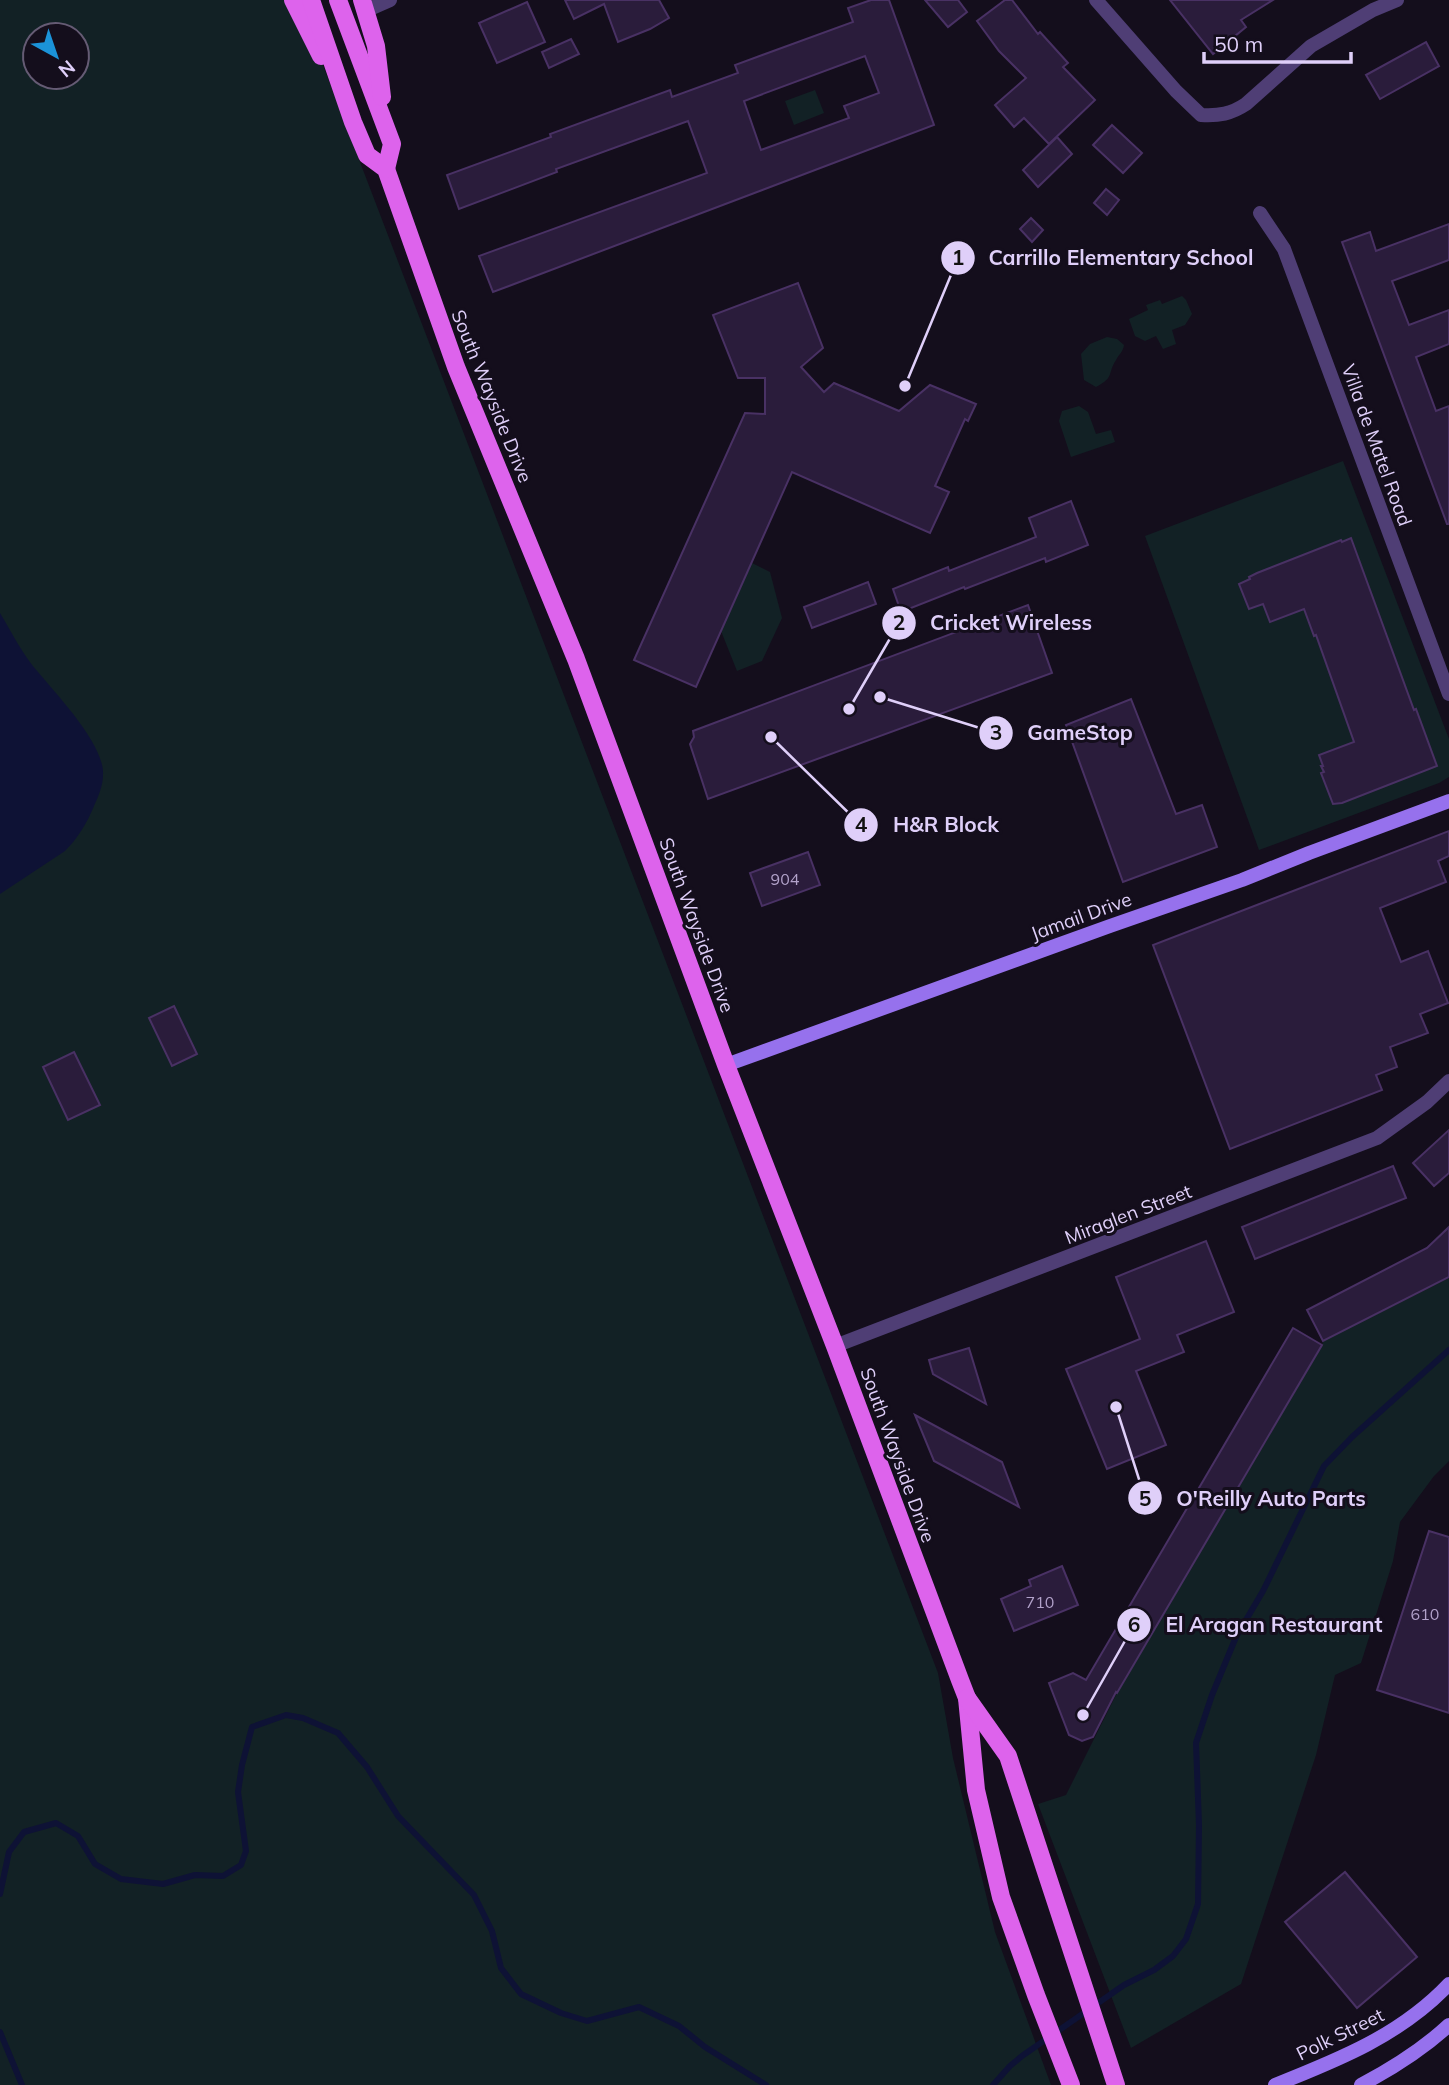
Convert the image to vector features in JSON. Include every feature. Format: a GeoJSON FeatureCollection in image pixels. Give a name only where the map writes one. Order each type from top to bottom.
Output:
{"type":"FeatureCollection","features":[{"type":"Feature","properties":{"kind":"main road"},"geometry":{"type":"LineString","coordinates":[[293,0],[353,122]]}},
{"type":"Feature","properties":{"kind":"main road","name":"South Wayside Drive"},"geometry":{"type":"LineString","coordinates":[[311,0],[353,122],[367,155],[386,169],[456,367],[576,659],[726,1065],[967,1698],[1008,1756],[1116,2085]]}},
{"type":"Feature","properties":{"kind":"main road","name":"South Wayside Drive"},"geometry":{"type":"LineString","coordinates":[[338,0],[393,144],[386,169]]}},
{"type":"Feature","properties":{"kind":"main road"},"geometry":{"type":"LineString","coordinates":[[363,5],[376,46],[386,125]]}},
{"type":"Feature","properties":{"kind":"main road","name":"South Wayside Drive"},"geometry":{"type":"LineString","coordinates":[[967,1698],[976,1790],[1001,1897],[1069,2080]]}},
{"type":"Feature","properties":{"kind":"street"},"geometry":{"type":"LineString","coordinates":[[363,5],[390,0]]}},
{"type":"Feature","properties":{"kind":"street"},"geometry":{"type":"LineString","coordinates":[[1096,0],[1176,91],[1202,115],[1221,116],[1246,104],[1311,46],[1373,10],[1398,0]]}},
{"type":"Feature","properties":{"kind":"street","name":"Villa de Matel Road"},"geometry":{"type":"LineString","coordinates":[[1260,213],[1284,249],[1449,694]]}},
{"type":"Feature","properties":{"kind":"street","name":"Jamail Drive"},"geometry":{"type":"LineString","coordinates":[[726,1065],[1242,880],[1449,801]]}},
{"type":"Feature","properties":{"kind":"street","name":"Miraglen Street"},"geometry":{"type":"LineString","coordinates":[[835,1346],[1377,1138],[1427,1102],[1449,1081]]}},
{"type":"Feature","properties":{"kind":"street","name":"Polk Street"},"geometry":{"type":"LineString","coordinates":[[1275,2085],[1348,2055],[1381,2038],[1404,2023],[1449,1984]]}},
{"type":"Feature","properties":{"kind":"street"},"geometry":{"type":"LineString","coordinates":[[1361,2085],[1390,2070],[1427,2045],[1449,2025]]}},
{"type":"Feature","properties":{"kind":"street"},"geometry":{"type":"LineString","coordinates":[[1427,2045],[1449,2037]]}},
{"type":"Feature","properties":{"kind":"shaded area"},"geometry":{"type":"Polygon","coordinates":[[[0,0],[298,0],[938,1673],[953,1758],[995,1932],[1051,2085],[0,2085],[0,0]]]}},
{"type":"Feature","properties":{"kind":"shaded area"},"geometry":{"type":"Polygon","coordinates":[[[815,90],[824,113],[794,125],[785,101],[815,90]]]}},
{"type":"Feature","properties":{"kind":"shaded area"},"geometry":{"type":"Polygon","coordinates":[[[1182,296],[1192,314],[1185,325],[1172,330],[1176,344],[1163,349],[1156,336],[1145,341],[1135,336],[1129,319],[1148,310],[1146,305],[1160,300],[1162,304],[1182,296]]]}},
{"type":"Feature","properties":{"kind":"shaded area"},"geometry":{"type":"Polygon","coordinates":[[[1107,337],[1117,339],[1124,345],[1108,378],[1096,387],[1084,380],[1081,354],[1090,344],[1107,337]]]}},
{"type":"Feature","properties":{"kind":"shaded area"},"geometry":{"type":"Polygon","coordinates":[[[1079,406],[1088,412],[1096,434],[1111,430],[1115,442],[1071,457],[1059,421],[1062,411],[1079,406]]]}},
{"type":"Feature","properties":{"kind":"shaded area"},"geometry":{"type":"Polygon","coordinates":[[[1343,461],[1449,739],[1449,777],[1259,850],[1145,536],[1343,461]]]}},
{"type":"Feature","properties":{"kind":"shaded area"},"geometry":{"type":"Polygon","coordinates":[[[752,563],[770,572],[782,618],[762,661],[737,671],[721,631],[752,563]]]}},
{"type":"Feature","properties":{"kind":"shaded area"},"geometry":{"type":"Polygon","coordinates":[[[0,613],[27,658],[88,735],[102,763],[103,775],[91,812],[70,846],[0,894],[0,613]]]}},
{"type":"Feature","properties":{"kind":"shaded area"},"geometry":{"type":"Polygon","coordinates":[[[1449,1278],[1449,1461],[1434,1476],[1400,1522],[1393,1561],[1361,1663],[1335,1675],[1316,1755],[1241,1984],[1131,2048],[1038,1804],[1066,1795],[1117,1693],[1323,1341],[1449,1278]]]}},
{"type":"Feature","properties":{"kind":"building"},"geometry":{"type":"Polygon","coordinates":[[[565,0],[659,0],[669,18],[618,42],[604,4],[574,19],[565,0]]]}},
{"type":"Feature","properties":{"kind":"building"},"geometry":{"type":"Polygon","coordinates":[[[871,0],[889,0],[934,125],[493,292],[479,256],[707,173],[688,121],[556,169],[557,172],[459,209],[447,175],[670,90],[672,97],[738,73],[735,65],[853,22],[848,8],[871,0]],[[865,56],[744,101],[761,150],[849,118],[844,106],[879,93],[865,56]]]}},
{"type":"Feature","properties":{"kind":"building"},"geometry":{"type":"Polygon","coordinates":[[[925,0],[958,0],[967,12],[948,27],[925,0]]]}},
{"type":"Feature","properties":{"kind":"building"},"geometry":{"type":"Polygon","coordinates":[[[1005,0],[1012,0],[1038,34],[1040,32],[1068,63],[1063,67],[1095,100],[1049,144],[1024,118],[1014,127],[995,105],[1026,78],[999,51],[977,21],[1005,0]]]}},
{"type":"Feature","properties":{"kind":"building"},"geometry":{"type":"Polygon","coordinates":[[[1170,0],[1273,0],[1241,20],[1246,27],[1213,54],[1170,0]]]}},
{"type":"Feature","properties":{"kind":"building"},"geometry":{"type":"Polygon","coordinates":[[[527,2],[545,42],[497,63],[479,23],[527,2]]]}},
{"type":"Feature","properties":{"kind":"building"},"geometry":{"type":"Polygon","coordinates":[[[571,39],[579,54],[549,68],[542,52],[571,39]]]}},
{"type":"Feature","properties":{"kind":"building"},"geometry":{"type":"Polygon","coordinates":[[[1426,42],[1439,66],[1380,99],[1366,75],[1426,42]]]}},
{"type":"Feature","properties":{"kind":"building"},"geometry":{"type":"Polygon","coordinates":[[[1112,125],[1142,153],[1123,173],[1093,145],[1112,125]]]}},
{"type":"Feature","properties":{"kind":"building"},"geometry":{"type":"Polygon","coordinates":[[[1057,137],[1072,154],[1038,187],[1023,170],[1057,137]]]}},
{"type":"Feature","properties":{"kind":"building"},"geometry":{"type":"Polygon","coordinates":[[[1106,189],[1119,200],[1107,215],[1094,203],[1106,189]]]}},
{"type":"Feature","properties":{"kind":"building"},"geometry":{"type":"Polygon","coordinates":[[[1031,218],[1043,230],[1032,242],[1020,229],[1031,218]]]}},
{"type":"Feature","properties":{"kind":"building"},"geometry":{"type":"Polygon","coordinates":[[[1449,224],[1449,260],[1392,281],[1409,325],[1449,310],[1449,344],[1416,357],[1436,411],[1449,406],[1447,524],[1342,242],[1370,232],[1376,251],[1449,224]]]}},
{"type":"Feature","properties":{"kind":"building"},"geometry":{"type":"Polygon","coordinates":[[[798,283],[823,348],[801,367],[824,392],[834,383],[899,411],[930,385],[976,404],[968,421],[965,419],[935,486],[949,492],[930,533],[792,472],[696,687],[634,660],[745,413],[765,414],[765,378],[738,378],[713,315],[798,283]]]}},
{"type":"Feature","properties":{"kind":"building"},"geometry":{"type":"Polygon","coordinates":[[[1071,501],[1088,545],[1046,562],[1045,558],[965,589],[964,587],[901,612],[893,589],[948,567],[949,571],[1036,537],[1029,518],[1071,501]]]}},
{"type":"Feature","properties":{"kind":"building"},"geometry":{"type":"Polygon","coordinates":[[[1351,538],[1437,766],[1342,803],[1333,804],[1321,773],[1324,772],[1319,755],[1354,742],[1316,635],[1314,636],[1304,609],[1270,622],[1263,604],[1249,609],[1239,584],[1257,573],[1351,538]]]}},
{"type":"Feature","properties":{"kind":"building"},"geometry":{"type":"Polygon","coordinates":[[[868,582],[876,604],[812,628],[804,607],[868,582]]]}},
{"type":"Feature","properties":{"kind":"building"},"geometry":{"type":"Polygon","coordinates":[[[1028,605],[1052,673],[708,799],[690,744],[694,737],[693,731],[1028,605]]]}},
{"type":"Feature","properties":{"kind":"building"},"geometry":{"type":"Polygon","coordinates":[[[1131,699],[1176,814],[1202,805],[1217,847],[1123,882],[1066,725],[1131,699]]]}},
{"type":"Feature","properties":{"kind":"building"},"geometry":{"type":"Polygon","coordinates":[[[1449,831],[1449,856],[1438,861],[1446,882],[1380,908],[1401,962],[1428,951],[1448,1003],[1420,1014],[1428,1033],[1390,1047],[1397,1067],[1376,1075],[1382,1090],[1230,1149],[1153,945],[1449,831]]]}},
{"type":"Feature","properties":{"kind":"building"},"geometry":{"type":"Polygon","coordinates":[[[808,852],[820,885],[762,906],[750,873],[808,852]]]}},
{"type":"Feature","properties":{"kind":"building"},"geometry":{"type":"Polygon","coordinates":[[[174,1006],[197,1054],[172,1066],[149,1018],[174,1006]]]}},
{"type":"Feature","properties":{"kind":"building"},"geometry":{"type":"Polygon","coordinates":[[[74,1052],[100,1105],[68,1120],[43,1067],[74,1052]]]}},
{"type":"Feature","properties":{"kind":"building"},"geometry":{"type":"Polygon","coordinates":[[[1449,1130],[1449,1173],[1434,1186],[1413,1163],[1449,1130]]]}},
{"type":"Feature","properties":{"kind":"building"},"geometry":{"type":"Polygon","coordinates":[[[1393,1166],[1406,1198],[1255,1259],[1242,1227],[1393,1166]]]}},
{"type":"Feature","properties":{"kind":"building"},"geometry":{"type":"Polygon","coordinates":[[[1449,1227],[1449,1277],[1323,1341],[1307,1310],[1427,1248],[1449,1227]]]}},
{"type":"Feature","properties":{"kind":"building"},"geometry":{"type":"Polygon","coordinates":[[[1206,1241],[1234,1312],[1177,1335],[1184,1352],[1136,1371],[1166,1445],[1107,1469],[1066,1369],[1140,1339],[1116,1277],[1206,1241]]]}},
{"type":"Feature","properties":{"kind":"building"},"geometry":{"type":"Polygon","coordinates":[[[1293,1328],[1322,1345],[1116,1692],[1093,1737],[1082,1741],[1069,1735],[1049,1683],[1073,1673],[1086,1680],[1293,1328]]]}},
{"type":"Feature","properties":{"kind":"building"},"geometry":{"type":"Polygon","coordinates":[[[969,1348],[986,1404],[933,1374],[929,1360],[969,1348]]]}},
{"type":"Feature","properties":{"kind":"building"},"geometry":{"type":"Polygon","coordinates":[[[915,1415],[1002,1462],[1019,1507],[934,1461],[915,1415]]]}},
{"type":"Feature","properties":{"kind":"building"},"geometry":{"type":"Polygon","coordinates":[[[1429,1531],[1449,1537],[1449,1713],[1377,1690],[1429,1531]]]}},
{"type":"Feature","properties":{"kind":"building"},"geometry":{"type":"Polygon","coordinates":[[[1062,1566],[1078,1605],[1014,1631],[1001,1599],[1031,1586],[1029,1580],[1062,1566]]]}},
{"type":"Feature","properties":{"kind":"building"},"geometry":{"type":"Polygon","coordinates":[[[1345,1872],[1417,1957],[1357,2008],[1285,1922],[1345,1872]]]}},
{"type":"Feature","properties":{"kind":"waterway"},"geometry":{"type":"LineString","coordinates":[[993,2085],[1022,2056],[1124,1985],[1154,1970],[1173,1956],[1186,1939],[1198,1904],[1196,1743],[1236,1637],[1263,1591],[1324,1466],[1352,1437],[1449,1350]]}},
{"type":"Feature","properties":{"kind":"waterway"},"geometry":{"type":"LineString","coordinates":[[0,1894],[9,1852],[24,1832],[56,1823],[78,1836],[95,1864],[121,1879],[163,1884],[195,1875],[223,1876],[241,1865],[246,1851],[238,1792],[252,1727],[286,1715],[303,1718],[338,1733],[367,1767],[398,1816],[474,1895],[492,1931],[501,1968],[521,1994],[561,2013],[587,2021],[639,2007],[679,2026],[705,2047],[766,2085]]}},
{"type":"Feature","properties":{"kind":"waterway"},"geometry":{"type":"LineString","coordinates":[[0,2032],[22,2085]]}},
{"type":"Feature","properties":{"kind":"place","name":"Carrillo Elementary School"},"geometry":{"type":"Point","coordinates":[905,386]}},
{"type":"Feature","properties":{"kind":"place","name":"GameStop"},"geometry":{"type":"Point","coordinates":[880,697]}},
{"type":"Feature","properties":{"kind":"place","name":"Cricket Wireless"},"geometry":{"type":"Point","coordinates":[849,709]}},
{"type":"Feature","properties":{"kind":"place","name":"H&R Block"},"geometry":{"type":"Point","coordinates":[771,737]}},
{"type":"Feature","properties":{"kind":"place","name":"O'Reilly Auto Parts"},"geometry":{"type":"Point","coordinates":[1116,1407]}},
{"type":"Feature","properties":{"kind":"place","name":"El Aragan Restaurant"},"geometry":{"type":"Point","coordinates":[1083,1715]}}]}
